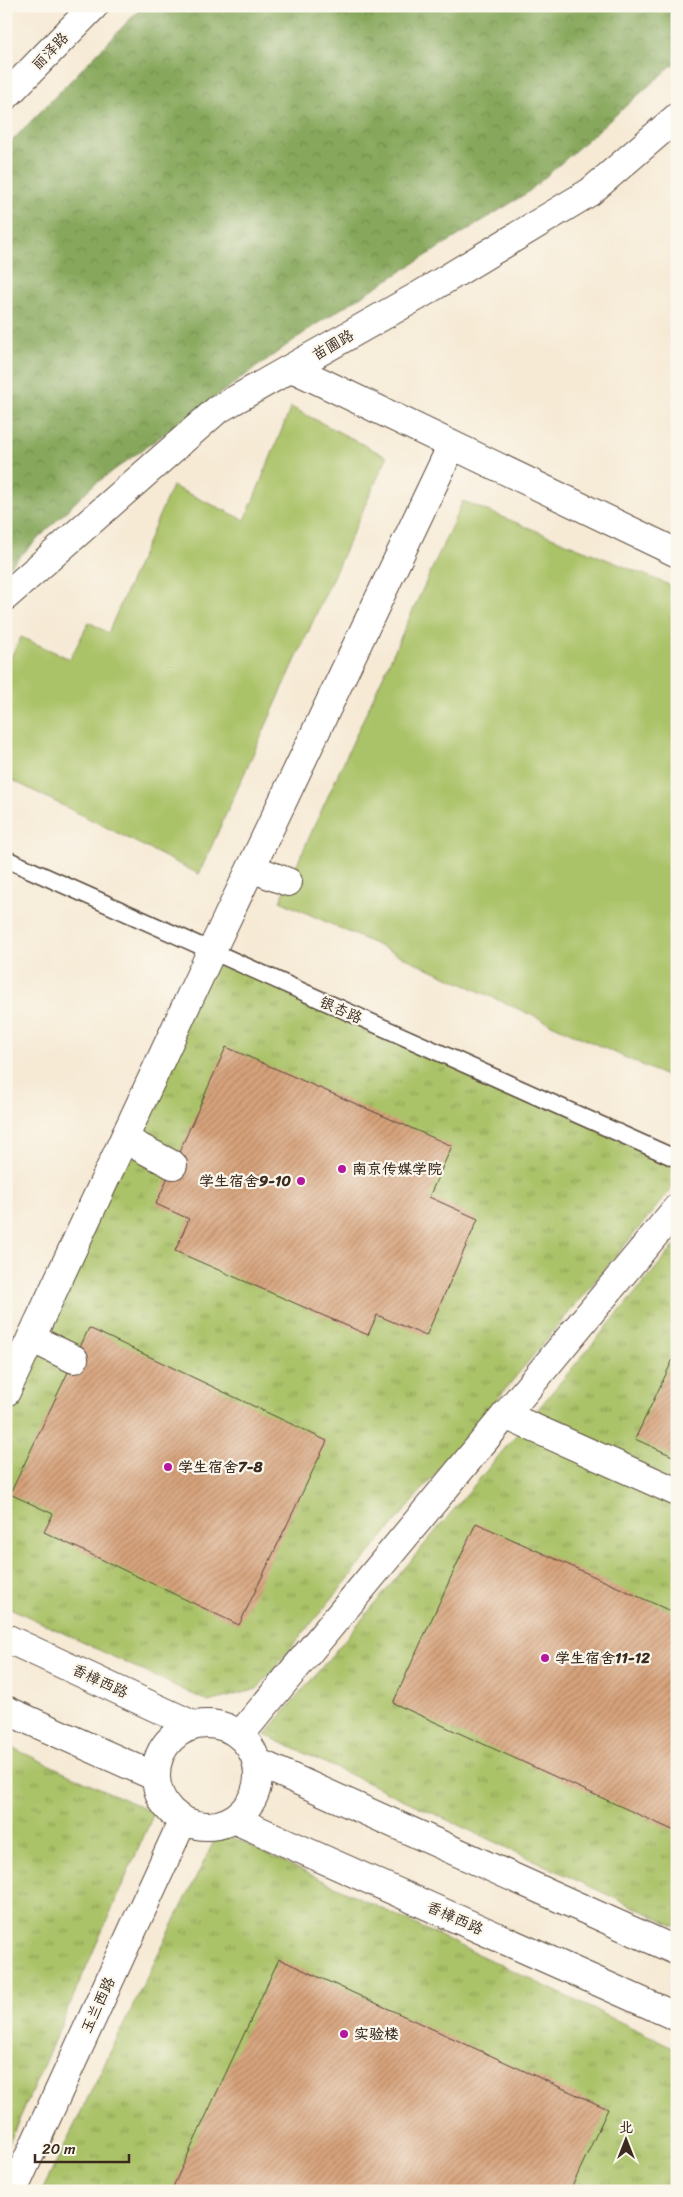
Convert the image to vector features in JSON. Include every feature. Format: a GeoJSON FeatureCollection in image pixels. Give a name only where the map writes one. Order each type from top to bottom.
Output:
{"type":"FeatureCollection","features":[{"type":"Feature","properties":{"kind":"street","name":"丽泽路"},"geometry":{"type":"LineString","coordinates":[[6,96],[94,6]]}},
{"type":"Feature","properties":{"kind":"street","name":"苗圃路"},"geometry":{"type":"LineString","coordinates":[[6,596],[217,410],[418,296],[590,192],[677,117]]}},
{"type":"Feature","properties":{"kind":"street"},"geometry":{"type":"LineString","coordinates":[[292,368],[677,553]]}},
{"type":"Feature","properties":{"kind":"street"},"geometry":{"type":"LineString","coordinates":[[6,1392],[211,952],[452,445]]}},
{"type":"Feature","properties":{"kind":"street"},"geometry":{"type":"LineString","coordinates":[[251,868],[288,882]]}},
{"type":"Feature","properties":{"kind":"street"},"geometry":{"type":"LineString","coordinates":[[124,1139],[173,1165]]}},
{"type":"Feature","properties":{"kind":"street"},"geometry":{"type":"LineString","coordinates":[[240,1735],[677,1208]]}},
{"type":"Feature","properties":{"kind":"street"},"geometry":{"type":"LineString","coordinates":[[31,1338],[74,1359]]}},
{"type":"Feature","properties":{"kind":"street"},"geometry":{"type":"LineString","coordinates":[[505,1415],[677,1492]]}},
{"type":"Feature","properties":{"kind":"street","name":"香樟西路"},"geometry":{"type":"LineString","coordinates":[[6,1638],[193,1725]]}},
{"type":"Feature","properties":{"kind":"street"},"geometry":{"type":"LineString","coordinates":[[6,1710],[156,1777]]}},
{"type":"Feature","properties":{"kind":"street"},"geometry":{"type":"LineString","coordinates":[[209,1723],[226,1727],[240,1735],[251,1747],[257,1762],[259,1779],[255,1795],[246,1809],[233,1819],[217,1825],[200,1825],[183,1820],[169,1809],[160,1794],[156,1777],[158,1760],[166,1745],[178,1732],[193,1725],[209,1723]]}},
{"type":"Feature","properties":{"kind":"street"},"geometry":{"type":"LineString","coordinates":[[257,1762],[677,1951]]}},
{"type":"Feature","properties":{"kind":"street","name":"香樟西路"},"geometry":{"type":"LineString","coordinates":[[233,1819],[677,2017]]}},
{"type":"Feature","properties":{"kind":"street","name":"玉兰西路"},"geometry":{"type":"LineString","coordinates":[[13,2191],[183,1820]]}},
{"type":"Feature","properties":{"kind":"lane","name":"银杏路"},"geometry":{"type":"LineString","coordinates":[[6,859],[677,1159]]}},
{"type":"Feature","properties":{"kind":"green space"},"geometry":{"type":"Polygon","coordinates":[[[143,6],[677,6],[677,61],[527,193],[315,325],[92,486],[6,570],[6,147],[143,6]]]}},
{"type":"Feature","properties":{"kind":"green space"},"geometry":{"type":"Polygon","coordinates":[[[291,407],[387,457],[199,874],[6,777],[6,667],[21,637],[70,659],[89,622],[108,633],[172,486],[245,520],[291,407]]]}},
{"type":"Feature","properties":{"kind":"green space"},"geometry":{"type":"Polygon","coordinates":[[[463,501],[677,588],[677,1081],[280,901],[463,501]]]}},
{"type":"Feature","properties":{"kind":"green space"},"geometry":{"type":"Polygon","coordinates":[[[211,952],[677,1159],[677,1182],[257,1689],[209,1702],[6,1606],[6,1391],[211,952]]]}},
{"type":"Feature","properties":{"kind":"green space"},"geometry":{"type":"Polygon","coordinates":[[[677,1243],[677,1927],[265,1735],[677,1243]]]}},
{"type":"Feature","properties":{"kind":"green space"},"geometry":{"type":"Polygon","coordinates":[[[6,1745],[154,1813],[6,2150],[6,1745]]]}},
{"type":"Feature","properties":{"kind":"green space"},"geometry":{"type":"Polygon","coordinates":[[[219,1831],[677,2049],[677,2191],[42,2191],[219,1831]]]}},
{"type":"Feature","properties":{"kind":"building","name":"学生宿舍9-10"},"geometry":{"type":"Polygon","coordinates":[[[226,1047],[452,1146],[429,1197],[478,1219],[426,1336],[377,1315],[368,1335],[175,1251],[189,1219],[156,1204],[226,1047]]]}},
{"type":"Feature","properties":{"kind":"building","name":"学生宿舍7-8"},"geometry":{"type":"Polygon","coordinates":[[[89,1328],[327,1441],[239,1625],[44,1532],[53,1514],[10,1494],[89,1328]]]}},
{"type":"Feature","properties":{"kind":"building"},"geometry":{"type":"Polygon","coordinates":[[[677,1351],[677,1458],[635,1439],[677,1351]]]}},
{"type":"Feature","properties":{"kind":"building","name":"学生宿舍11-12"},"geometry":{"type":"Polygon","coordinates":[[[476,1523],[677,1614],[677,1832],[393,1703],[476,1523]]]}},
{"type":"Feature","properties":{"kind":"building","name":"实验楼"},"geometry":{"type":"Polygon","coordinates":[[[279,1959],[608,2109],[570,2191],[171,2191],[279,1959]]]}},
{"type":"Feature","properties":{"kind":"place","name":"南京传媒学院"},"geometry":{"type":"Point","coordinates":[342,1169]}},
{"type":"Feature","properties":{"kind":"place","name":"学生宿舍9-10"},"geometry":{"type":"Point","coordinates":[301,1181]}},
{"type":"Feature","properties":{"kind":"place","name":"学生宿舍7-8"},"geometry":{"type":"Point","coordinates":[168,1467]}},
{"type":"Feature","properties":{"kind":"place","name":"学生宿舍11-12"},"geometry":{"type":"Point","coordinates":[545,1658]}},
{"type":"Feature","properties":{"kind":"place","name":"实验楼"},"geometry":{"type":"Point","coordinates":[344,2034]}}]}
